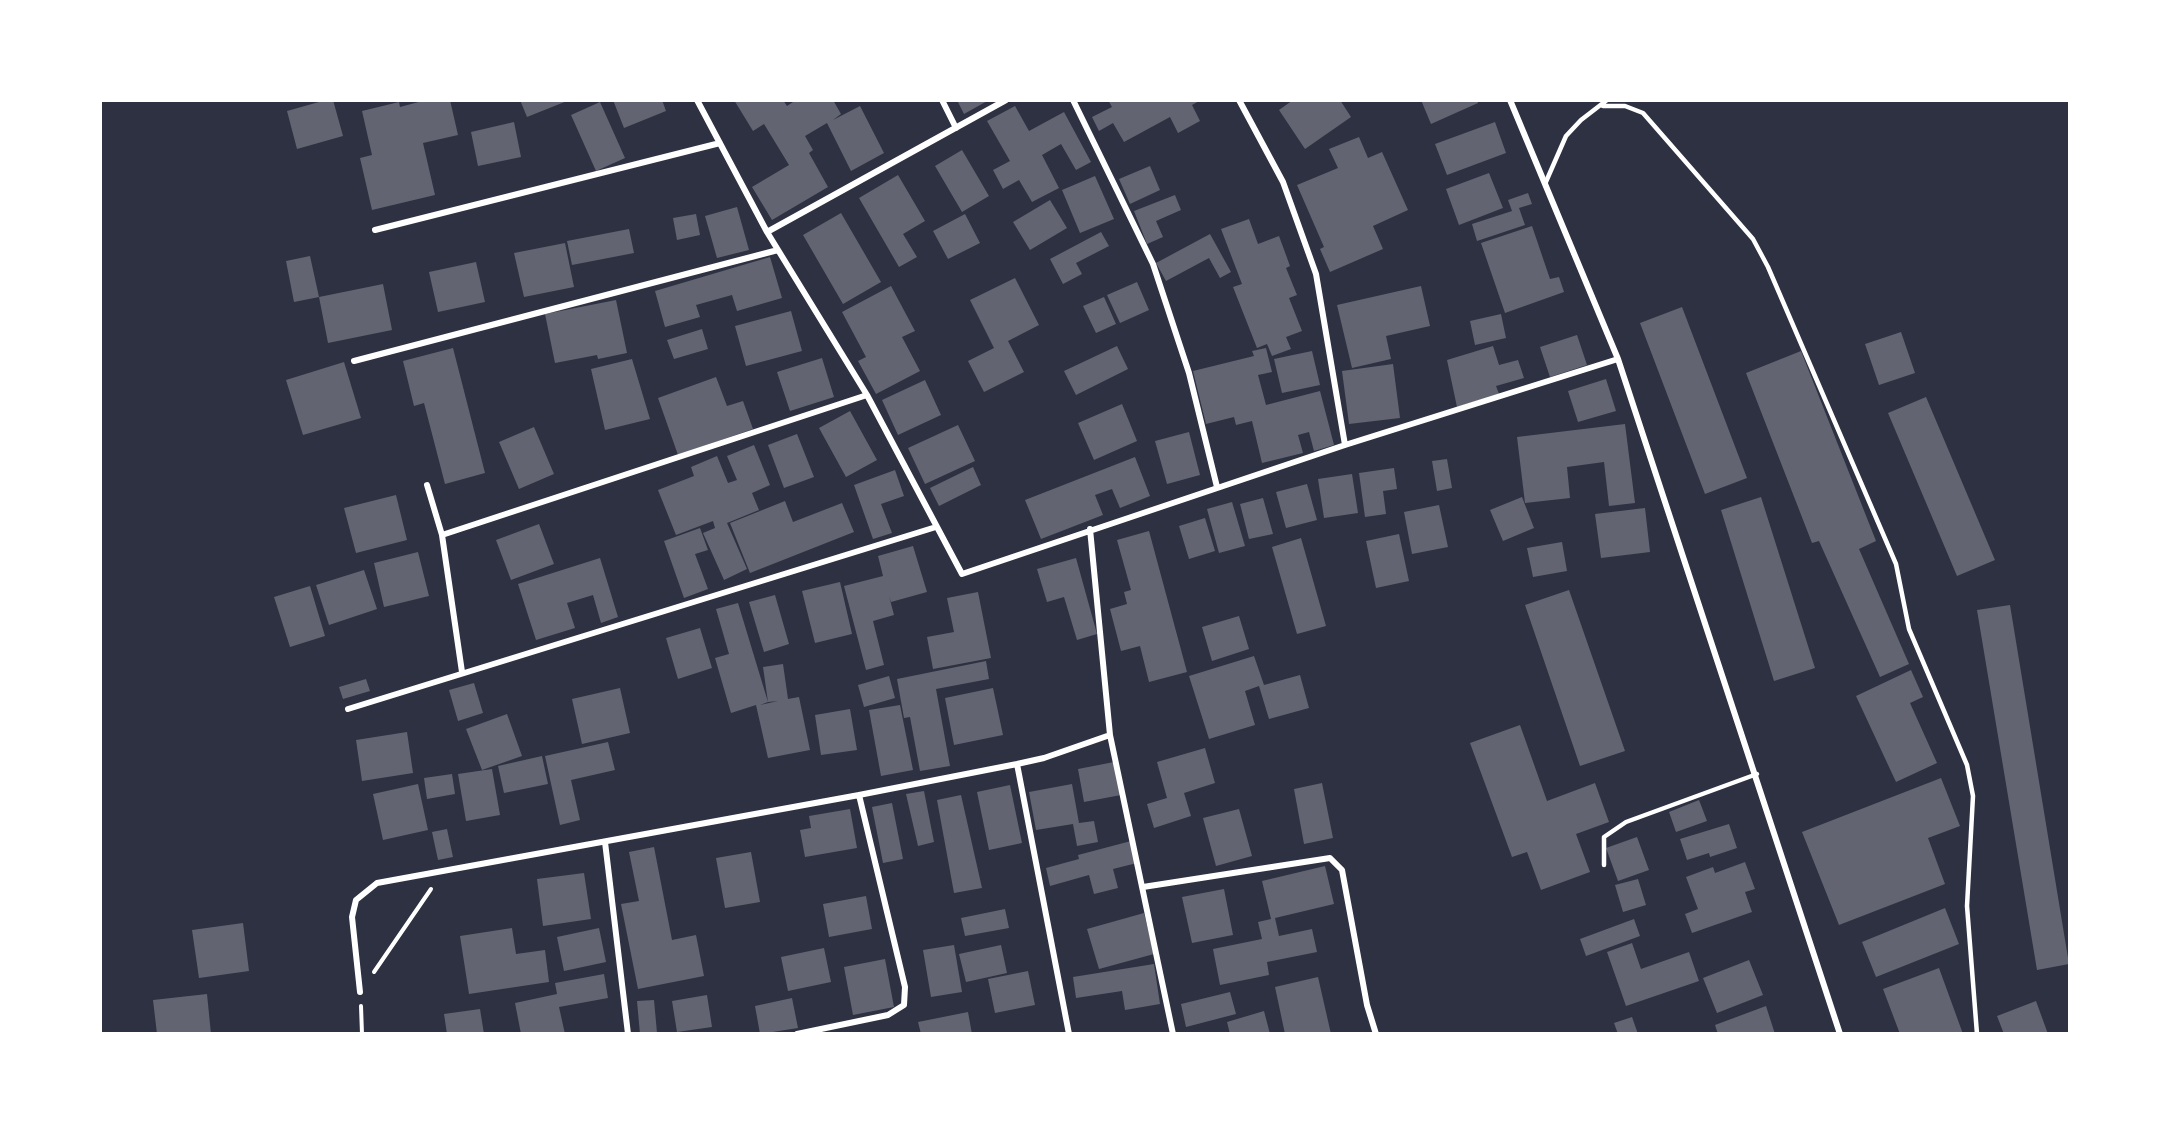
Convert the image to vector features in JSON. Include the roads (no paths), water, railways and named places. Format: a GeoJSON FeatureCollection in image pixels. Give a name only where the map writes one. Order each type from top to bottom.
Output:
{"type":"FeatureCollection","features":[{"type":"Feature","properties":{"kind":"street"},"geometry":{"type":"LineString","coordinates":[[697,100],[767,232],[867,395],[962,574],[1345,444],[1618,360]]}},
{"type":"Feature","properties":{"kind":"street"},"geometry":{"type":"LineString","coordinates":[[942,100],[956,128]]}},
{"type":"Feature","properties":{"kind":"street"},"geometry":{"type":"LineString","coordinates":[[767,232],[1006,100]]}},
{"type":"Feature","properties":{"kind":"street"},"geometry":{"type":"LineString","coordinates":[[1073,100],[1153,264],[1189,373],[1217,487]]}},
{"type":"Feature","properties":{"kind":"street"},"geometry":{"type":"LineString","coordinates":[[1239,100],[1283,182],[1316,274],[1345,444]]}},
{"type":"Feature","properties":{"kind":"street"},"geometry":{"type":"LineString","coordinates":[[1510,100],[1618,360],[1840,1034]]}},
{"type":"Feature","properties":{"kind":"street"},"geometry":{"type":"LineString","coordinates":[[375,230],[720,143]]}},
{"type":"Feature","properties":{"kind":"street"},"geometry":{"type":"LineString","coordinates":[[354,361],[778,250]]}},
{"type":"Feature","properties":{"kind":"street"},"geometry":{"type":"LineString","coordinates":[[442,535],[867,395]]}},
{"type":"Feature","properties":{"kind":"street"},"geometry":{"type":"LineString","coordinates":[[427,484],[442,535],[462,672]]}},
{"type":"Feature","properties":{"kind":"street"},"geometry":{"type":"LineString","coordinates":[[348,709],[936,526]]}},
{"type":"Feature","properties":{"kind":"street"},"geometry":{"type":"LineString","coordinates":[[1090,529],[1110,735],[1173,1034]]}},
{"type":"Feature","properties":{"kind":"street"},"geometry":{"type":"LineString","coordinates":[[360,992],[352,917],[356,900],[377,883],[1017,764],[1044,758],[1110,735]]}},
{"type":"Feature","properties":{"kind":"street"},"geometry":{"type":"LineString","coordinates":[[1017,764],[1069,1034]]}},
{"type":"Feature","properties":{"kind":"street"},"geometry":{"type":"LineString","coordinates":[[797,1034],[888,1015],[904,1005],[905,987],[859,795]]}},
{"type":"Feature","properties":{"kind":"street"},"geometry":{"type":"LineString","coordinates":[[605,842],[628,1034]]}},
{"type":"Feature","properties":{"kind":"street"},"geometry":{"type":"LineString","coordinates":[[1143,887],[1330,858],[1342,870],[1366,1005],[1376,1034]]}},
{"type":"Feature","properties":{"kind":"lane"},"geometry":{"type":"LineString","coordinates":[[1545,184],[1566,136],[1581,120],[1603,106],[1607,100]]}},
{"type":"Feature","properties":{"kind":"lane"},"geometry":{"type":"LineString","coordinates":[[1603,106],[1625,106],[1643,113],[1753,239],[1768,267],[1896,564],[1909,629],[1967,765],[1973,796],[1967,906],[1977,1034]]}},
{"type":"Feature","properties":{"kind":"lane"},"geometry":{"type":"LineString","coordinates":[[1604,865],[1604,837],[1626,822],[1756,774]]}}]}
